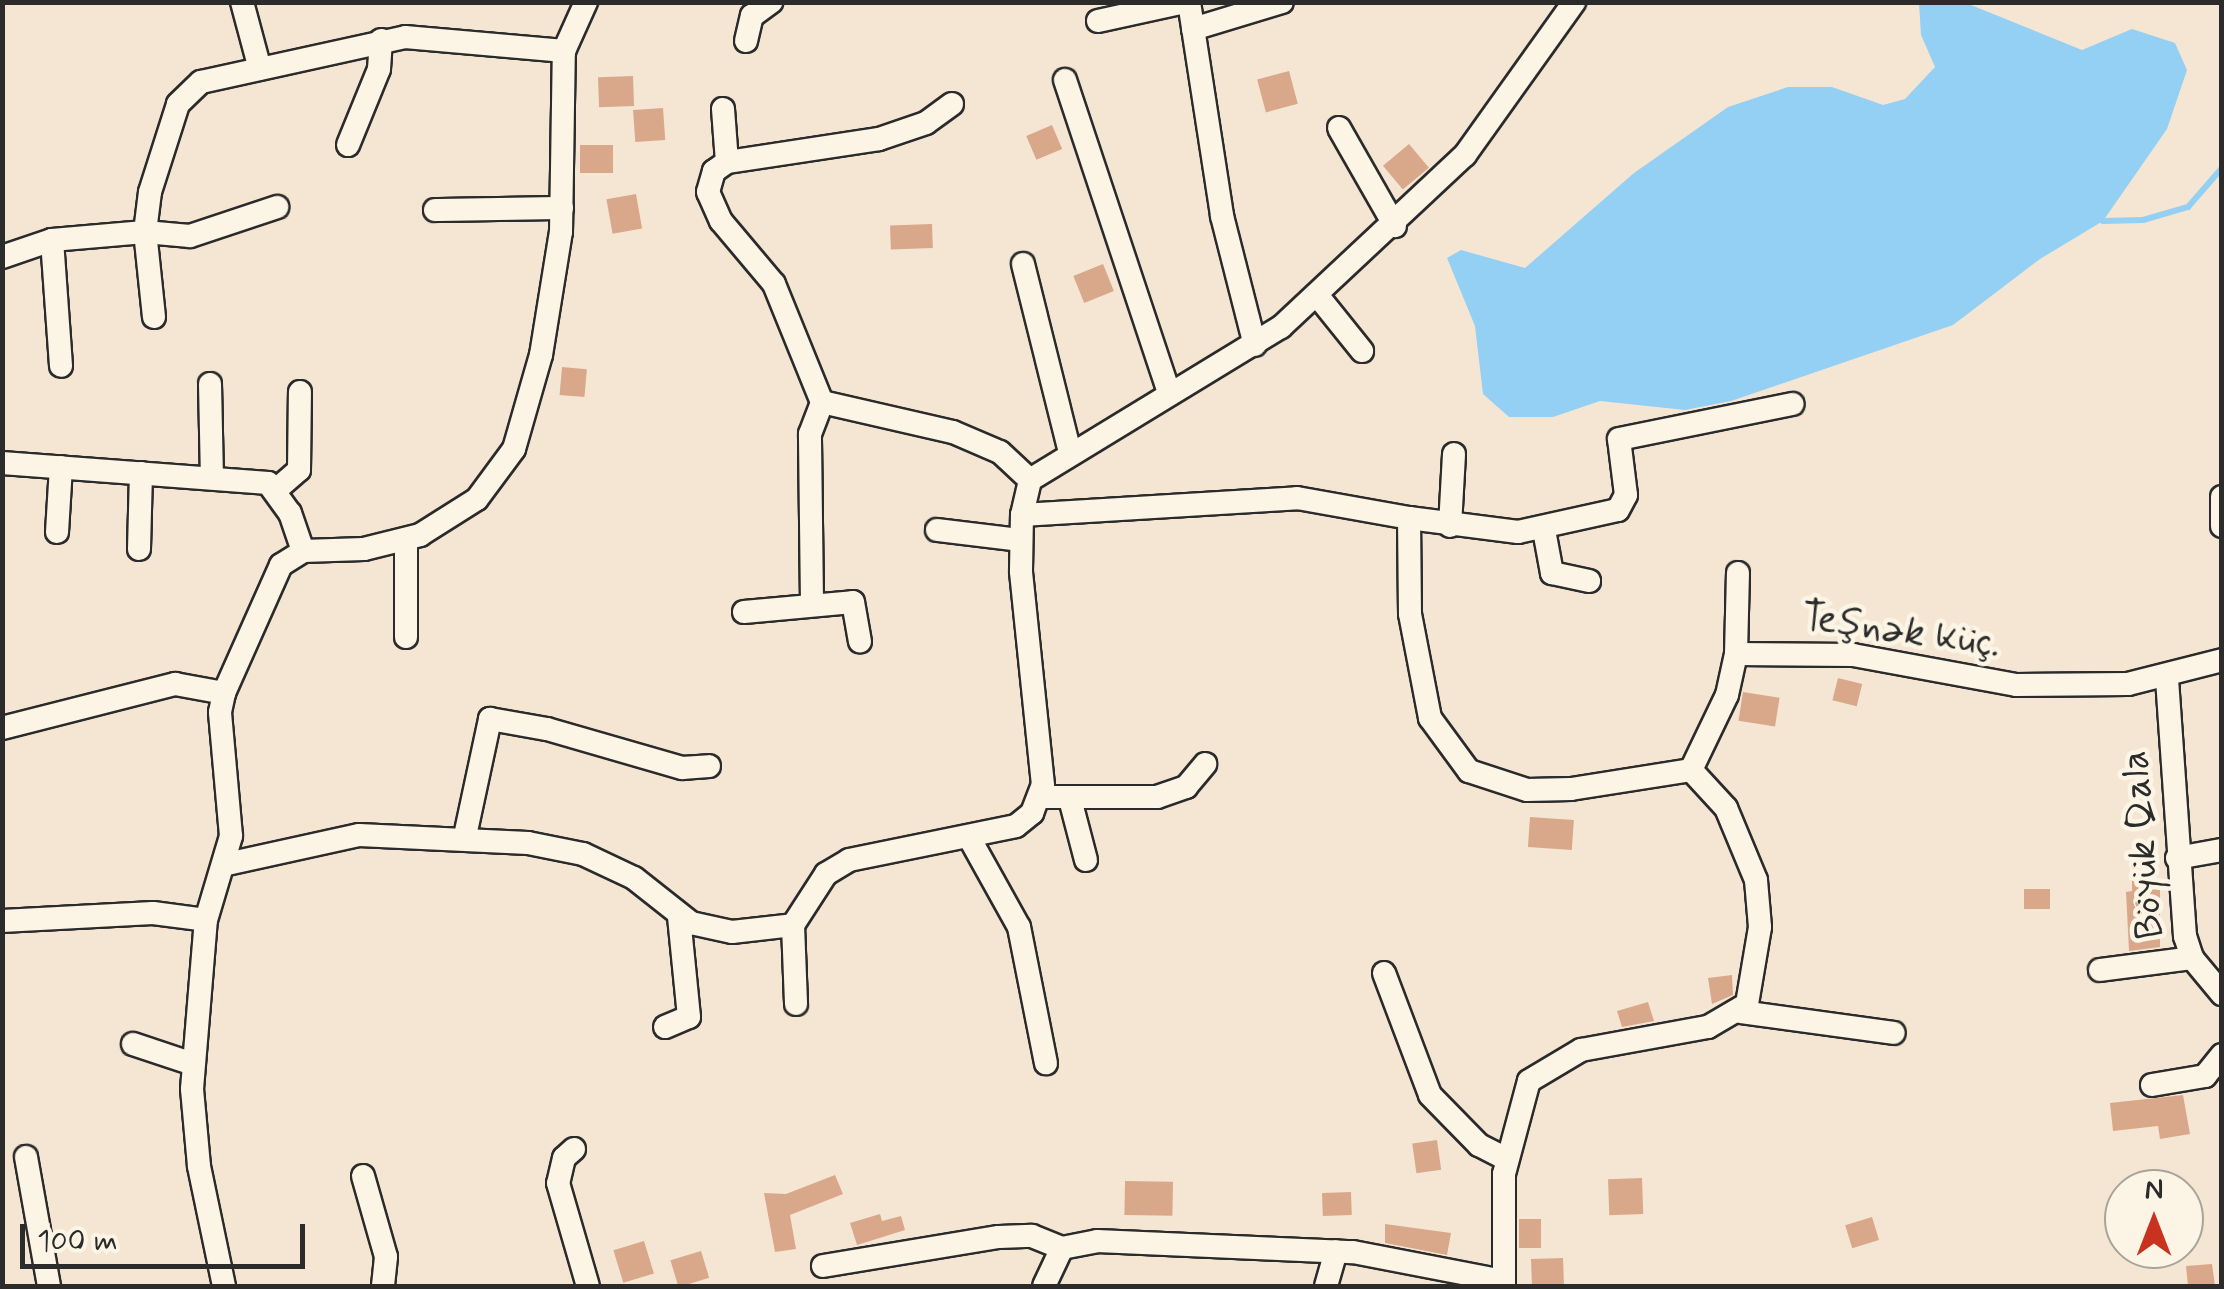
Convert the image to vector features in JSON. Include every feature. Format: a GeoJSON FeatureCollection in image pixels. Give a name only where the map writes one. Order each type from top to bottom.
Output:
{"type":"FeatureCollection","features":[{"type":"Feature","properties":{"kind":"street"},"geometry":{"type":"LineString","coordinates":[[242,2],[260,68]]}},
{"type":"Feature","properties":{"kind":"street"},"geometry":{"type":"LineString","coordinates":[[224,1286],[193,1124],[193,1064],[206,920],[227,864],[224,693],[272,579],[303,552],[406,541],[477,499],[514,449],[541,355],[562,208],[564,51],[586,2]]}},
{"type":"Feature","properties":{"kind":"street"},"geometry":{"type":"LineString","coordinates":[[746,41],[752,16],[771,2]]}},
{"type":"Feature","properties":{"kind":"street"},"geometry":{"type":"LineString","coordinates":[[1098,21],[1187,2],[1222,216],[1254,345]]}},
{"type":"Feature","properties":{"kind":"street"},"geometry":{"type":"LineString","coordinates":[[1193,30],[1282,2]]}},
{"type":"Feature","properties":{"kind":"street"},"geometry":{"type":"LineString","coordinates":[[796,1004],[792,926],[826,874],[849,860],[970,839],[1016,826],[1042,797],[1020,540],[1030,480],[1254,345],[1318,295],[1394,226],[1500,112],[1574,2]]}},
{"type":"Feature","properties":{"kind":"street"},"geometry":{"type":"LineString","coordinates":[[348,144],[379,69],[382,40]]}},
{"type":"Feature","properties":{"kind":"street"},"geometry":{"type":"LineString","coordinates":[[154,317],[145,232],[150,192],[187,89],[382,40],[564,51]]}},
{"type":"Feature","properties":{"kind":"street"},"geometry":{"type":"LineString","coordinates":[[1065,80],[1169,393]]}},
{"type":"Feature","properties":{"kind":"street"},"geometry":{"type":"LineString","coordinates":[[812,603],[810,434],[822,402],[774,284],[711,205],[708,180],[727,162],[879,138],[926,124],[952,104]]}},
{"type":"Feature","properties":{"kind":"street"},"geometry":{"type":"LineString","coordinates":[[723,109],[727,162]]}},
{"type":"Feature","properties":{"kind":"street"},"geometry":{"type":"LineString","coordinates":[[1339,128],[1394,226]]}},
{"type":"Feature","properties":{"kind":"street"},"geometry":{"type":"LineString","coordinates":[[2,257],[52,240],[145,232],[190,236],[276,207]]}},
{"type":"Feature","properties":{"kind":"street"},"geometry":{"type":"LineString","coordinates":[[435,210],[562,208]]}},
{"type":"Feature","properties":{"kind":"street"},"geometry":{"type":"LineString","coordinates":[[52,240],[61,366]]}},
{"type":"Feature","properties":{"kind":"street"},"geometry":{"type":"LineString","coordinates":[[1024,264],[1070,453]]}},
{"type":"Feature","properties":{"kind":"street"},"geometry":{"type":"LineString","coordinates":[[1318,295],[1362,351]]}},
{"type":"Feature","properties":{"kind":"street"},"geometry":{"type":"LineString","coordinates":[[210,384],[212,478]]}},
{"type":"Feature","properties":{"kind":"street"},"geometry":{"type":"LineString","coordinates":[[277,489],[299,470],[300,392]]}},
{"type":"Feature","properties":{"kind":"street"},"geometry":{"type":"LineString","coordinates":[[822,402],[953,432],[1000,452],[1030,480]]}},
{"type":"Feature","properties":{"kind":"street"},"geometry":{"type":"LineString","coordinates":[[1022,515],[1298,498],[1450,526],[1544,530],[1625,504],[1619,439],[1793,404]]}},
{"type":"Feature","properties":{"kind":"street"},"geometry":{"type":"LineString","coordinates":[[1450,526],[1454,454]]}},
{"type":"Feature","properties":{"kind":"street"},"geometry":{"type":"LineString","coordinates":[[2,463],[212,478],[277,489]]}},
{"type":"Feature","properties":{"kind":"street"},"geometry":{"type":"LineString","coordinates":[[57,532],[61,467]]}},
{"type":"Feature","properties":{"kind":"street"},"geometry":{"type":"LineString","coordinates":[[139,548],[141,472]]}},
{"type":"Feature","properties":{"kind":"street"},"geometry":{"type":"LineString","coordinates":[[277,489],[303,552]]}},
{"type":"Feature","properties":{"kind":"street"},"geometry":{"type":"LineString","coordinates":[[2222,497],[2222,526]]}},
{"type":"Feature","properties":{"kind":"street"},"geometry":{"type":"LineString","coordinates":[[1409,518],[1420,688],[1440,735],[1470,770],[1514,787],[1554,790],[1691,770]]}},
{"type":"Feature","properties":{"kind":"street"},"geometry":{"type":"LineString","coordinates":[[936,530],[1020,540]]}},
{"type":"Feature","properties":{"kind":"street"},"geometry":{"type":"LineString","coordinates":[[1544,530],[1552,573],[1590,581]]}},
{"type":"Feature","properties":{"kind":"street"},"geometry":{"type":"LineString","coordinates":[[406,541],[406,636]]}},
{"type":"Feature","properties":{"kind":"street"},"geometry":{"type":"LineString","coordinates":[[1691,770],[1727,694],[1736,654],[1738,573]]}},
{"type":"Feature","properties":{"kind":"street"},"geometry":{"type":"LineString","coordinates":[[744,612],[854,602],[860,641]]}},
{"type":"Feature","properties":{"kind":"street","name":"Teşnək küç."},"geometry":{"type":"LineString","coordinates":[[1736,654],[1853,654],[2016,686],[2167,678],[2222,660]]}},
{"type":"Feature","properties":{"kind":"street","name":"Böyük Qala"},"geometry":{"type":"LineString","coordinates":[[2167,678],[2177,858],[2192,958],[2222,994]]}},
{"type":"Feature","properties":{"kind":"street"},"geometry":{"type":"LineString","coordinates":[[2,728],[175,684],[224,693]]}},
{"type":"Feature","properties":{"kind":"street"},"geometry":{"type":"LineString","coordinates":[[465,836],[490,720],[682,768],[709,766]]}},
{"type":"Feature","properties":{"kind":"street"},"geometry":{"type":"LineString","coordinates":[[1042,797],[1173,793],[1205,764]]}},
{"type":"Feature","properties":{"kind":"street"},"geometry":{"type":"LineString","coordinates":[[1691,770],[1726,808],[1756,880],[1760,927],[1741,1012]]}},
{"type":"Feature","properties":{"kind":"street"},"geometry":{"type":"LineString","coordinates":[[1070,799],[1086,860]]}},
{"type":"Feature","properties":{"kind":"street"},"geometry":{"type":"LineString","coordinates":[[227,864],[359,834],[465,836],[582,854],[634,878],[679,916],[732,932],[792,926]]}},
{"type":"Feature","properties":{"kind":"street"},"geometry":{"type":"LineString","coordinates":[[970,839],[1019,927],[1046,1063]]}},
{"type":"Feature","properties":{"kind":"street"},"geometry":{"type":"LineString","coordinates":[[2177,858],[2222,850]]}},
{"type":"Feature","properties":{"kind":"street"},"geometry":{"type":"LineString","coordinates":[[2,922],[153,913],[206,920]]}},
{"type":"Feature","properties":{"kind":"street"},"geometry":{"type":"LineString","coordinates":[[665,1027],[689,1016],[679,916]]}},
{"type":"Feature","properties":{"kind":"street"},"geometry":{"type":"LineString","coordinates":[[2100,970],[2192,958]]}},
{"type":"Feature","properties":{"kind":"street"},"geometry":{"type":"LineString","coordinates":[[1384,973],[1430,1095],[1479,1145],[1506,1159]]}},
{"type":"Feature","properties":{"kind":"street"},"geometry":{"type":"LineString","coordinates":[[823,1266],[999,1237],[1032,1236],[1062,1248],[1097,1241],[1336,1251],[1503,1284],[1506,1159],[1524,1090],[1540,1069],[1581,1050],[1708,1027],[1741,1012],[1894,1033]]}},
{"type":"Feature","properties":{"kind":"street"},"geometry":{"type":"LineString","coordinates":[[133,1044],[193,1064]]}},
{"type":"Feature","properties":{"kind":"street"},"geometry":{"type":"LineString","coordinates":[[2152,1085],[2205,1076],[2222,1055]]}},
{"type":"Feature","properties":{"kind":"street"},"geometry":{"type":"LineString","coordinates":[[574,1149],[564,1158],[558,1183],[588,1286]]}},
{"type":"Feature","properties":{"kind":"street"},"geometry":{"type":"LineString","coordinates":[[26,1157],[49,1286]]}},
{"type":"Feature","properties":{"kind":"street"},"geometry":{"type":"LineString","coordinates":[[363,1176],[386,1256],[383,1286]]}},
{"type":"Feature","properties":{"kind":"street"},"geometry":{"type":"LineString","coordinates":[[1044,1286],[1062,1248]]}},
{"type":"Feature","properties":{"kind":"street"},"geometry":{"type":"LineString","coordinates":[[1326,1286],[1336,1251]]}},
{"type":"Feature","properties":{"kind":"water"},"geometry":{"type":"Polygon","coordinates":[[[1919,3],[1966,3],[2082,50],[2132,29],[2175,43],[2187,70],[2167,129],[2103,221],[2040,259],[1953,325],[1731,401],[1685,410],[1600,401],[1553,417],[1509,417],[1483,394],[1475,326],[1447,258],[1461,250],[1525,268],[1634,173],[1728,107],[1788,87],[1832,87],[1883,105],[1905,99],[1935,67],[1921,35],[1919,3]]]}},
{"type":"Feature","properties":{"kind":"building"},"geometry":{"type":"Polygon","coordinates":[[[1289,71],[1298,104],[1266,112],[1257,80],[1289,71]]]}},
{"type":"Feature","properties":{"kind":"building"},"geometry":{"type":"Polygon","coordinates":[[[633,76],[634,106],[599,107],[598,77],[633,76]]]}},
{"type":"Feature","properties":{"kind":"building"},"geometry":{"type":"Polygon","coordinates":[[[663,108],[665,140],[635,142],[633,110],[663,108]]]}},
{"type":"Feature","properties":{"kind":"building"},"geometry":{"type":"Polygon","coordinates":[[[1052,125],[1062,149],[1036,160],[1026,136],[1052,125]]]}},
{"type":"Feature","properties":{"kind":"building"},"geometry":{"type":"Polygon","coordinates":[[[1409,144],[1429,168],[1403,190],[1383,166],[1409,144]]]}},
{"type":"Feature","properties":{"kind":"building"},"geometry":{"type":"Polygon","coordinates":[[[580,145],[613,145],[613,173],[580,173],[580,145]]]}},
{"type":"Feature","properties":{"kind":"building"},"geometry":{"type":"Polygon","coordinates":[[[636,194],[642,228],[613,234],[606,199],[636,194]]]}},
{"type":"Feature","properties":{"kind":"building"},"geometry":{"type":"Polygon","coordinates":[[[932,224],[933,248],[891,249],[890,225],[932,224]]]}},
{"type":"Feature","properties":{"kind":"building"},"geometry":{"type":"Polygon","coordinates":[[[1103,264],[1114,291],[1084,303],[1073,276],[1103,264]]]}},
{"type":"Feature","properties":{"kind":"building"},"geometry":{"type":"Polygon","coordinates":[[[562,367],[587,369],[584,397],[560,395],[562,367]]]}},
{"type":"Feature","properties":{"kind":"building"},"geometry":{"type":"Polygon","coordinates":[[[1838,678],[1862,684],[1857,706],[1832,700],[1838,678]]]}},
{"type":"Feature","properties":{"kind":"building"},"geometry":{"type":"Polygon","coordinates":[[[1743,692],[1780,698],[1775,726],[1738,721],[1743,692]]]}},
{"type":"Feature","properties":{"kind":"building"},"geometry":{"type":"Polygon","coordinates":[[[1530,817],[1574,820],[1572,850],[1528,847],[1530,817]]]}},
{"type":"Feature","properties":{"kind":"building"},"geometry":{"type":"Polygon","coordinates":[[[2160,879],[2160,947],[2129,951],[2126,892],[2132,891],[2132,880],[2160,879]]]}},
{"type":"Feature","properties":{"kind":"building"},"geometry":{"type":"Polygon","coordinates":[[[2024,889],[2050,889],[2050,909],[2024,909],[2024,889]]]}},
{"type":"Feature","properties":{"kind":"building"},"geometry":{"type":"Polygon","coordinates":[[[1732,975],[1733,995],[1712,1004],[1708,978],[1732,975]]]}},
{"type":"Feature","properties":{"kind":"building"},"geometry":{"type":"Polygon","coordinates":[[[1648,1002],[1654,1021],[1622,1027],[1617,1011],[1648,1002]]]}},
{"type":"Feature","properties":{"kind":"building"},"geometry":{"type":"Polygon","coordinates":[[[2183,1095],[2190,1134],[2160,1139],[2158,1126],[2113,1131],[2110,1103],[2183,1095]]]}},
{"type":"Feature","properties":{"kind":"building"},"geometry":{"type":"Polygon","coordinates":[[[1437,1140],[1441,1170],[1416,1173],[1412,1143],[1437,1140]]]}},
{"type":"Feature","properties":{"kind":"building"},"geometry":{"type":"Polygon","coordinates":[[[835,1175],[843,1194],[790,1215],[796,1249],[775,1252],[764,1193],[786,1194],[835,1175]]]}},
{"type":"Feature","properties":{"kind":"building"},"geometry":{"type":"Polygon","coordinates":[[[1642,1178],[1643,1214],[1609,1215],[1608,1179],[1642,1178]]]}},
{"type":"Feature","properties":{"kind":"building"},"geometry":{"type":"Polygon","coordinates":[[[1125,1181],[1173,1182],[1172,1216],[1124,1215],[1125,1181]]]}},
{"type":"Feature","properties":{"kind":"building"},"geometry":{"type":"Polygon","coordinates":[[[1351,1192],[1352,1215],[1323,1216],[1322,1193],[1351,1192]]]}},
{"type":"Feature","properties":{"kind":"building"},"geometry":{"type":"Polygon","coordinates":[[[880,1214],[882,1221],[901,1216],[905,1230],[857,1245],[850,1223],[880,1214]]]}},
{"type":"Feature","properties":{"kind":"building"},"geometry":{"type":"Polygon","coordinates":[[[1872,1217],[1879,1240],[1852,1248],[1845,1225],[1872,1217]]]}},
{"type":"Feature","properties":{"kind":"building"},"geometry":{"type":"Polygon","coordinates":[[[1519,1219],[1541,1219],[1541,1248],[1519,1248],[1519,1219]]]}},
{"type":"Feature","properties":{"kind":"building"},"geometry":{"type":"Polygon","coordinates":[[[1385,1224],[1451,1233],[1447,1255],[1385,1243],[1385,1224]]]}},
{"type":"Feature","properties":{"kind":"building"},"geometry":{"type":"Polygon","coordinates":[[[644,1241],[654,1274],[623,1283],[613,1250],[644,1241]]]}},
{"type":"Feature","properties":{"kind":"building"},"geometry":{"type":"Polygon","coordinates":[[[701,1251],[709,1278],[678,1286],[670,1260],[701,1251]]]}},
{"type":"Feature","properties":{"kind":"building"},"geometry":{"type":"Polygon","coordinates":[[[1563,1258],[1564,1286],[1532,1286],[1531,1259],[1563,1258]]]}},
{"type":"Feature","properties":{"kind":"building"},"geometry":{"type":"Polygon","coordinates":[[[2212,1264],[2215,1286],[2188,1286],[2186,1269],[2204,1269],[2204,1265],[2212,1264]]]}},
{"type":"Feature","properties":{"kind":"waterway"},"geometry":{"type":"LineString","coordinates":[[2103,221],[2143,220],[2188,207],[2222,168]]}}]}
